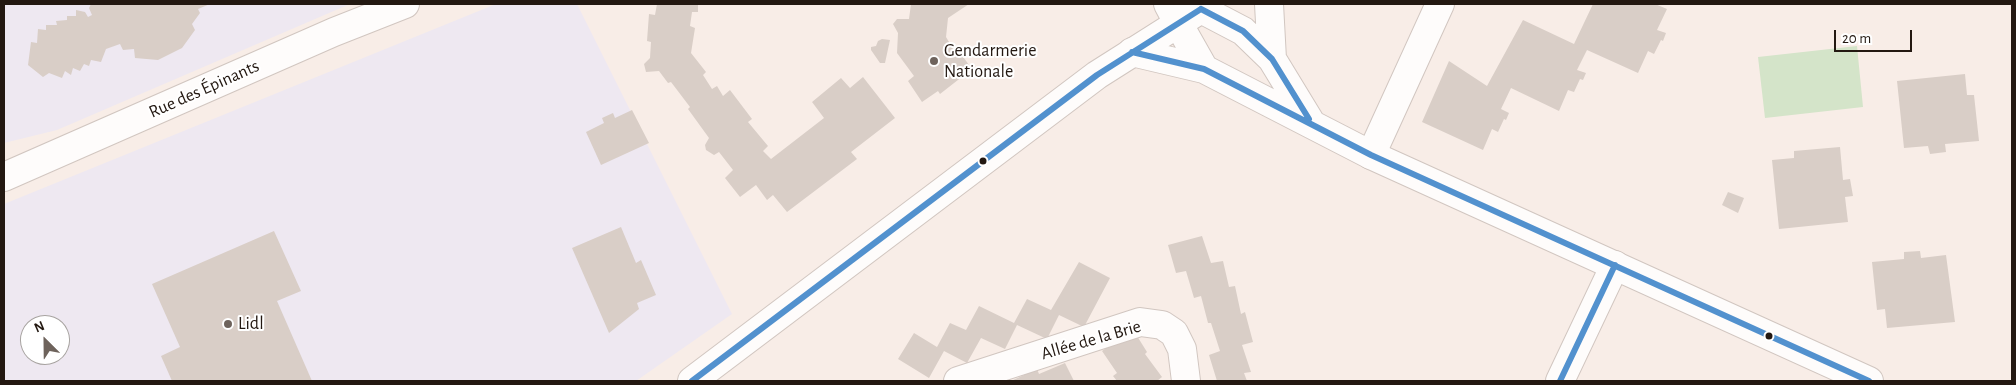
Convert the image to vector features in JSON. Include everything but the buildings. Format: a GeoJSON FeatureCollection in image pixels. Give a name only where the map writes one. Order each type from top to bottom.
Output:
{"type":"FeatureCollection","features":[{"type":"Feature","properties":{"kind":"street","name":"Rue des Épinants"},"geometry":{"type":"LineString","coordinates":[[4,177],[334,32],[405,4]]}},
{"type":"Feature","properties":{"kind":"street"},"geometry":{"type":"LineString","coordinates":[[1269,4],[1272,59]]}},
{"type":"Feature","properties":{"kind":"street"},"geometry":{"type":"LineString","coordinates":[[1371,155],[1440,4]]}},
{"type":"Feature","properties":{"kind":"street"},"geometry":{"type":"LineString","coordinates":[[692,381],[966,173],[1132,52],[1173,13],[1205,6],[1243,31],[1272,59],[1311,123]]}},
{"type":"Feature","properties":{"kind":"street"},"geometry":{"type":"LineString","coordinates":[[1173,13],[1204,69]]}},
{"type":"Feature","properties":{"kind":"street"},"geometry":{"type":"LineString","coordinates":[[1132,52],[1204,69],[1371,155],[1869,381]]}},
{"type":"Feature","properties":{"kind":"street"},"geometry":{"type":"LineString","coordinates":[[1560,381],[1614,265]]}},
{"type":"Feature","properties":{"kind":"street","name":"Allée de la Brie"},"geometry":{"type":"LineString","coordinates":[[958,381],[1140,322],[1162,325],[1174,333],[1182,349],[1186,381]]}},
{"type":"Feature","properties":{"kind":"shaded area"},"geometry":{"type":"Polygon","coordinates":[[[4,4],[350,4],[57,130],[4,143],[4,4]]]}},
{"type":"Feature","properties":{"kind":"shaded area"},"geometry":{"type":"Polygon","coordinates":[[[496,4],[577,4],[732,314],[636,381],[4,381],[4,204],[496,4]]]}},
{"type":"Feature","properties":{"kind":"green space"},"geometry":{"type":"Polygon","coordinates":[[[1857,46],[1863,107],[1765,118],[1758,57],[1857,46]]]}},
{"type":"Feature","properties":{"kind":"transit line"},"geometry":{"type":"LineString","coordinates":[[1201,9],[1243,31],[1272,59],[1309,119]]}},
{"type":"Feature","properties":{"kind":"transit line"},"geometry":{"type":"LineString","coordinates":[[692,381],[1097,75],[1201,9]]}},
{"type":"Feature","properties":{"kind":"transit line"},"geometry":{"type":"LineString","coordinates":[[1132,52],[1204,69],[1371,155],[1869,381]]}},
{"type":"Feature","properties":{"kind":"transit line"},"geometry":{"type":"LineString","coordinates":[[1560,381],[1615,265]]}},
{"type":"Feature","properties":{"kind":"place","name":"Gendarmerie Nationale"},"geometry":{"type":"Point","coordinates":[934,61]}},
{"type":"Feature","properties":{"kind":"place","name":"Lidl"},"geometry":{"type":"Point","coordinates":[228,324]}}]}
